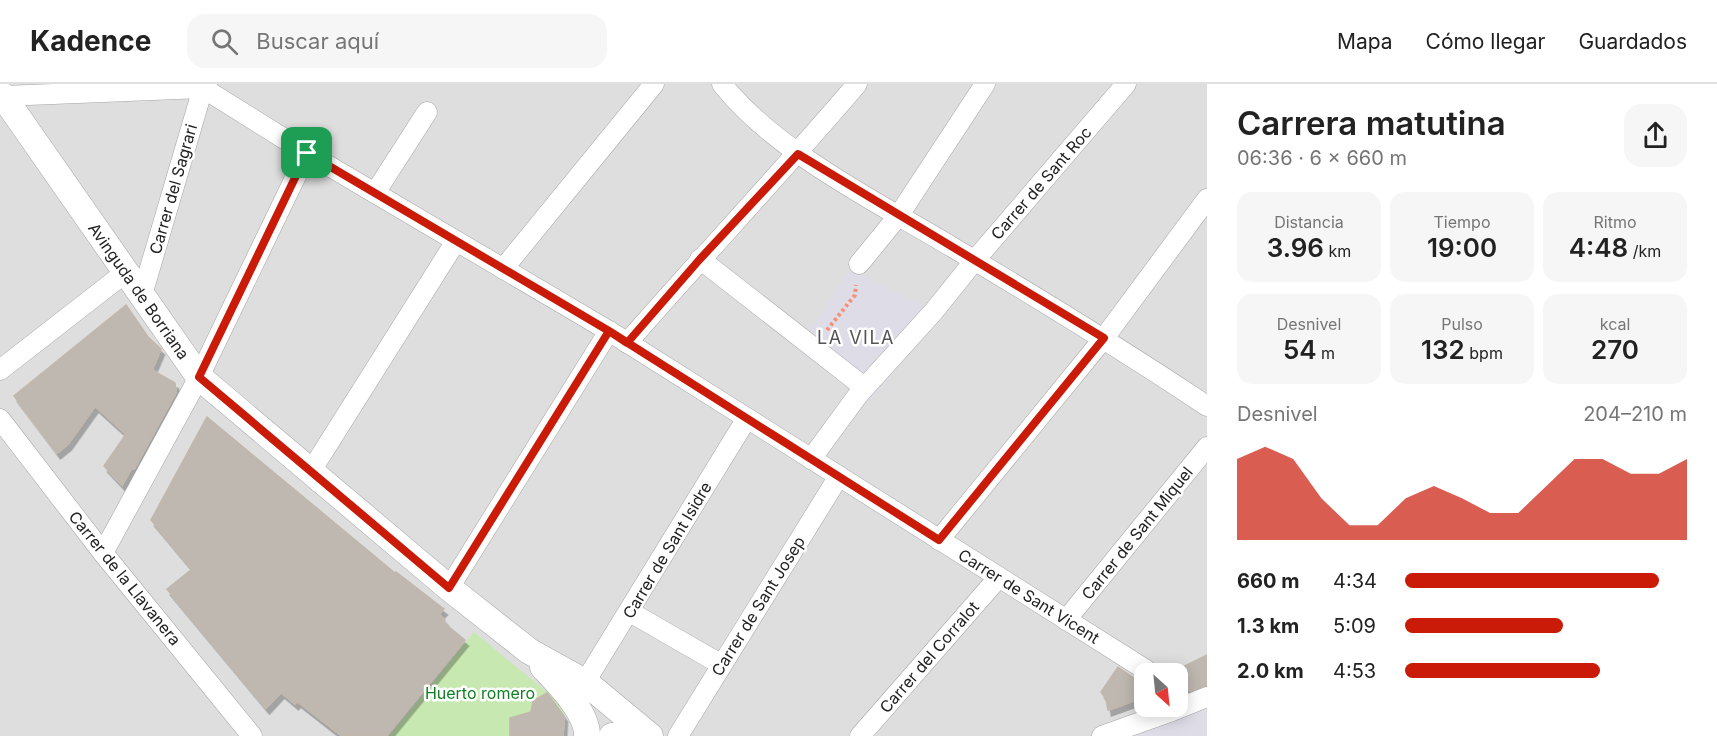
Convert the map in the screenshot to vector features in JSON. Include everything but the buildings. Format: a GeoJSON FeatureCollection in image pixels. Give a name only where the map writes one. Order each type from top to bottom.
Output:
{"type":"FeatureCollection","features":[{"type":"Feature","properties":{"kind":"street"},"geometry":{"type":"LineString","coordinates":[[722,84],[735,100],[798,154],[1104,338],[1207,406]]}},
{"type":"Feature","properties":{"kind":"street"},"geometry":{"type":"LineString","coordinates":[[627,343],[700,259],[798,154],[857,84]]}},
{"type":"Feature","properties":{"kind":"street"},"geometry":{"type":"LineString","coordinates":[[857,274],[899,215],[985,84]]}},
{"type":"Feature","properties":{"kind":"street","name":"Carrer de Sant Roc"},"geometry":{"type":"LineString","coordinates":[[811,459],[864,387],[934,311],[1126,84]]}},
{"type":"Feature","properties":{"kind":"street"},"geometry":{"type":"LineString","coordinates":[[1,93],[203,85]]}},
{"type":"Feature","properties":{"kind":"street","name":"Carrer de Sant Vicent"},"geometry":{"type":"LineString","coordinates":[[203,85],[307,153],[609,331],[1135,663]]}},
{"type":"Feature","properties":{"kind":"street","name":"Carrer del Sagrari"},"geometry":{"type":"LineString","coordinates":[[142,295],[203,85]]}},
{"type":"Feature","properties":{"kind":"street"},"geometry":{"type":"LineString","coordinates":[[504,269],[654,85]]}},
{"type":"Feature","properties":{"kind":"street","name":"Avinguda de Borriana"},"geometry":{"type":"LineString","coordinates":[[1,93],[199,377],[449,588],[529,651],[585,682],[650,736]]}},
{"type":"Feature","properties":{"kind":"street"},"geometry":{"type":"LineString","coordinates":[[375,193],[427,112]]}},
{"type":"Feature","properties":{"kind":"street"},"geometry":{"type":"LineString","coordinates":[[103,553],[199,377],[307,153]]}},
{"type":"Feature","properties":{"kind":"street"},"geometry":{"type":"LineString","coordinates":[[939,540],[1104,338],[1207,199]]}},
{"type":"Feature","properties":{"kind":"street"},"geometry":{"type":"LineString","coordinates":[[311,471],[456,241]]}},
{"type":"Feature","properties":{"kind":"street"},"geometry":{"type":"LineString","coordinates":[[700,259],[864,387]]}},
{"type":"Feature","properties":{"kind":"street"},"geometry":{"type":"LineString","coordinates":[[0,370],[126,272]]}},
{"type":"Feature","properties":{"kind":"street"},"geometry":{"type":"LineString","coordinates":[[449,588],[609,331]]}},
{"type":"Feature","properties":{"kind":"street","name":"Carrer de Sant Isidre"},"geometry":{"type":"LineString","coordinates":[[585,682],[747,418]]}},
{"type":"Feature","properties":{"kind":"street","name":"Carrer de la Llavanera"},"geometry":{"type":"LineString","coordinates":[[0,419],[103,553],[252,736]]}},
{"type":"Feature","properties":{"kind":"street","name":"Carrer de Sant Miquel"},"geometry":{"type":"LineString","coordinates":[[1066,620],[1207,447]]}},
{"type":"Feature","properties":{"kind":"street","name":"Carrer de Sant Josep"},"geometry":{"type":"LineString","coordinates":[[678,736],[839,476]]}},
{"type":"Feature","properties":{"kind":"street","name":"Carrer del Corralot"},"geometry":{"type":"LineString","coordinates":[[860,736],[999,577]]}},
{"type":"Feature","properties":{"kind":"street"},"geometry":{"type":"LineString","coordinates":[[630,612],[722,665]]}},
{"type":"Feature","properties":{"kind":"street","name":"Avinguda de Borriana"},"geometry":{"type":"LineString","coordinates":[[529,651],[573,700],[587,730],[586,736]]}},
{"type":"Feature","properties":{"kind":"street"},"geometry":{"type":"LineString","coordinates":[[1188,703],[1207,697]]}},
{"type":"Feature","properties":{"kind":"street"},"geometry":{"type":"LineString","coordinates":[[1102,736],[1151,717]]}},
{"type":"Feature","properties":{"kind":"street"},"geometry":{"type":"LineString","coordinates":[[612,736],[638,736]]}},
{"type":"Feature","properties":{"kind":"path"},"geometry":{"type":"LineString","coordinates":[[809,344],[855,295],[857,274]]}},
{"type":"Feature","properties":{"kind":"shaded area"},"geometry":{"type":"Polygon","coordinates":[[[0,84],[1207,84],[1207,736],[0,736],[0,84]]]}},
{"type":"Feature","properties":{"kind":"shaded area"},"geometry":{"type":"Polygon","coordinates":[[[851,268],[934,311],[941,317],[868,403],[798,350],[851,268]]]}},
{"type":"Feature","properties":{"kind":"shaded area"},"geometry":{"type":"Polygon","coordinates":[[[1207,708],[1207,736],[1136,736],[1188,717],[1207,708]]]}},
{"type":"Feature","properties":{"kind":"green space","name":"Huerto romero"},"geometry":{"type":"Polygon","coordinates":[[[474,632],[565,707],[563,736],[389,736],[474,632]]]}},
{"type":"Feature","properties":{"kind":"district","name":"LA VILA"},"geometry":{"type":"Point","coordinates":[856,338]}},
{"type":"Feature","properties":{"kind":"route"},"geometry":{"type":"LineString","coordinates":[[307,153],[199,377],[449,588],[609,331],[627,343],[700,259],[798,154],[1104,338],[939,540],[839,476],[627,343],[609,331],[307,153]]}}]}
